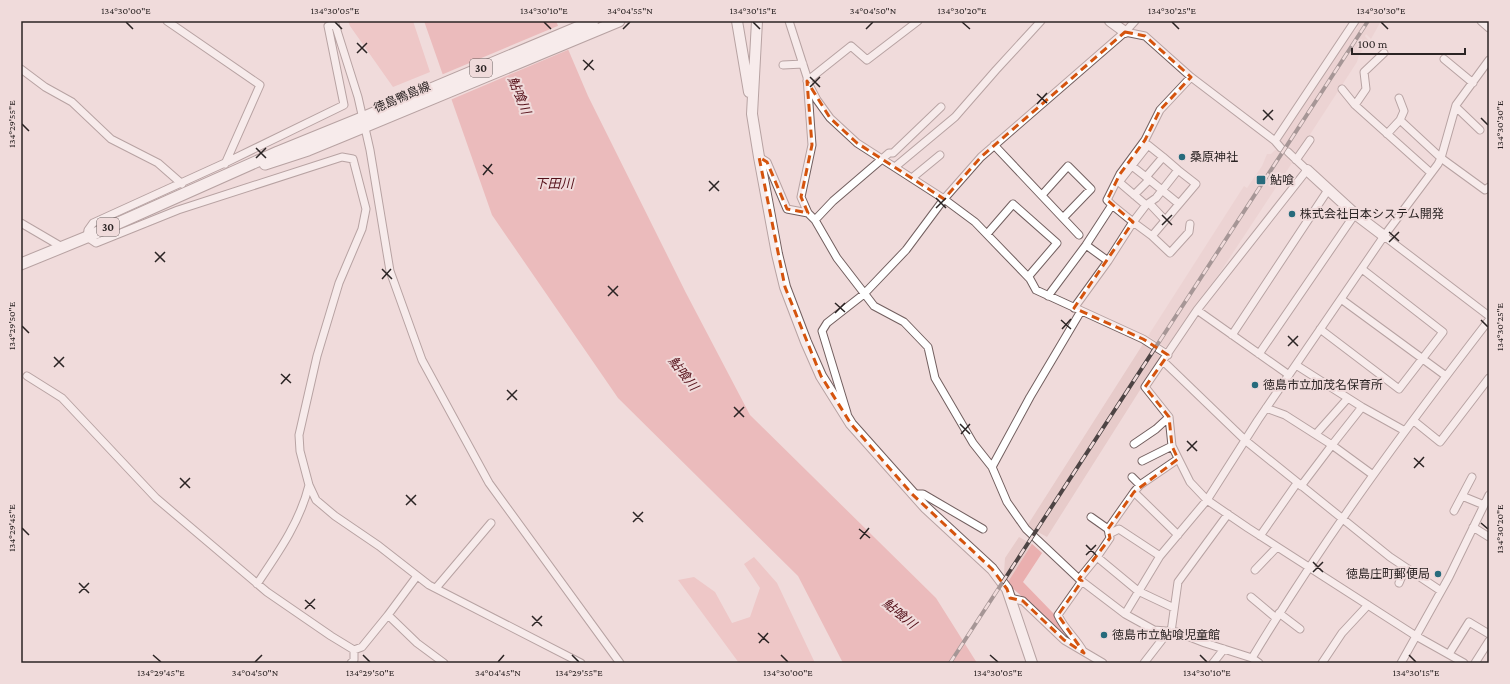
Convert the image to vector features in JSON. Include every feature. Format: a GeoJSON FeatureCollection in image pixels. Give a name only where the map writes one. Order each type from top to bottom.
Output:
{"type":"FeatureCollection","features":[{"type":"Feature","properties":{"kind":"main road","name":"徳島鴨島線"},"geometry":{"type":"LineString","coordinates":[[21,264],[87,237],[193,189],[308,150],[367,121],[593,21]]}},
{"type":"Feature","properties":{"kind":"main road","name":"徳島鴨島線"},"geometry":{"type":"LineString","coordinates":[[367,121],[619,21]]}},
{"type":"Feature","properties":{"kind":"street"},"geometry":{"type":"LineString","coordinates":[[167,21],[260,85],[225,164]]}},
{"type":"Feature","properties":{"kind":"street"},"geometry":{"type":"LineString","coordinates":[[737,21],[759,157],[777,254],[785,287],[806,342],[822,376],[851,424],[912,494],[992,569],[1007,589],[1032,663]]}},
{"type":"Feature","properties":{"kind":"street"},"geometry":{"type":"LineString","coordinates":[[752,114],[757,21]]}},
{"type":"Feature","properties":{"kind":"street"},"geometry":{"type":"LineString","coordinates":[[789,21],[807,81],[812,145],[801,197],[808,213],[815,220],[837,258],[874,306],[904,322],[928,347],[935,378],[973,443],[992,467],[1007,502],[1026,529],[1080,580],[1125,614],[1154,630],[1177,632],[1260,663]]}},
{"type":"Feature","properties":{"kind":"street"},"geometry":{"type":"LineString","coordinates":[[807,81],[851,46],[867,60],[918,21]]}},
{"type":"Feature","properties":{"kind":"street"},"geometry":{"type":"LineString","coordinates":[[1110,21],[1125,32],[1145,36],[1191,76],[1275,141],[1281,148]]}},
{"type":"Feature","properties":{"kind":"street"},"geometry":{"type":"LineString","coordinates":[[851,424],[822,331],[827,323],[864,294],[906,250],[944,199],[981,156],[1125,32],[1135,21]]}},
{"type":"Feature","properties":{"kind":"street"},"geometry":{"type":"LineString","coordinates":[[1481,21],[1489,28]]}},
{"type":"Feature","properties":{"kind":"street"},"geometry":{"type":"LineString","coordinates":[[581,663],[436,588],[417,576],[379,546],[334,516],[316,500],[309,485],[300,451],[299,435],[320,348],[339,283],[362,229],[366,209],[353,159],[342,157],[226,194],[178,210],[96,243],[87,237],[88,230],[93,223],[225,164],[344,105],[328,26],[334,22],[367,121],[390,271],[422,360],[489,483],[620,663]]}},
{"type":"Feature","properties":{"kind":"street"},"geometry":{"type":"LineString","coordinates":[[895,167],[955,117],[1037,22]]}},
{"type":"Feature","properties":{"kind":"street"},"geometry":{"type":"LineString","coordinates":[[1275,141],[1354,24]]}},
{"type":"Feature","properties":{"kind":"street"},"geometry":{"type":"LineString","coordinates":[[1355,105],[1366,89],[1364,72],[1384,53]]}},
{"type":"Feature","properties":{"kind":"street"},"geometry":{"type":"LineString","coordinates":[[1444,60],[1472,83]]}},
{"type":"Feature","properties":{"kind":"street"},"geometry":{"type":"LineString","coordinates":[[1125,614],[1160,556],[1207,500],[1296,364],[1384,236],[1441,158],[1456,108],[1489,60]]}},
{"type":"Feature","properties":{"kind":"street"},"geometry":{"type":"LineString","coordinates":[[783,65],[803,64]]}},
{"type":"Feature","properties":{"kind":"street"},"geometry":{"type":"LineString","coordinates":[[21,69],[45,87],[72,102],[111,138],[158,163],[182,184]]}},
{"type":"Feature","properties":{"kind":"street"},"geometry":{"type":"LineString","coordinates":[[1190,224],[1189,232],[1170,253],[1152,236],[1107,200],[1120,174],[1145,140],[1160,110],[1191,76]]}},
{"type":"Feature","properties":{"kind":"street"},"geometry":{"type":"LineString","coordinates":[[807,81],[830,118],[857,143],[944,199],[975,222],[1028,277],[1036,290],[1143,339],[1165,358],[1246,441],[1390,557],[1441,591]]}},
{"type":"Feature","properties":{"kind":"street"},"geometry":{"type":"LineString","coordinates":[[1342,89],[1355,105],[1431,173]]}},
{"type":"Feature","properties":{"kind":"street"},"geometry":{"type":"LineString","coordinates":[[1387,134],[1400,120],[1404,110],[1399,98]]}},
{"type":"Feature","properties":{"kind":"street"},"geometry":{"type":"LineString","coordinates":[[815,220],[833,201],[889,153],[893,153],[941,107]]}},
{"type":"Feature","properties":{"kind":"street"},"geometry":{"type":"LineString","coordinates":[[1456,108],[1480,130]]}},
{"type":"Feature","properties":{"kind":"street"},"geometry":{"type":"LineString","coordinates":[[1400,120],[1441,158],[1488,190]]}},
{"type":"Feature","properties":{"kind":"street"},"geometry":{"type":"LineString","coordinates":[[1296,160],[1310,140]]}},
{"type":"Feature","properties":{"kind":"street"},"geometry":{"type":"LineString","coordinates":[[994,145],[1079,235]]}},
{"type":"Feature","properties":{"kind":"street"},"geometry":{"type":"LineString","coordinates":[[1152,236],[1196,184],[1148,145],[1119,182],[1134,195],[1148,204],[1165,220]]}},
{"type":"Feature","properties":{"kind":"street"},"geometry":{"type":"LineString","coordinates":[[1288,152],[1355,214],[1489,316]]}},
{"type":"Feature","properties":{"kind":"street"},"geometry":{"type":"LineString","coordinates":[[912,178],[940,155]]}},
{"type":"Feature","properties":{"kind":"street"},"geometry":{"type":"LineString","coordinates":[[759,157],[767,162],[787,209],[808,213]]}},
{"type":"Feature","properties":{"kind":"street"},"geometry":{"type":"LineString","coordinates":[[1134,195],[1163,157]]}},
{"type":"Feature","properties":{"kind":"street"},"geometry":{"type":"LineString","coordinates":[[1042,195],[1068,166],[1091,189],[1063,218]]}},
{"type":"Feature","properties":{"kind":"street"},"geometry":{"type":"LineString","coordinates":[[1132,166],[1179,204]]}},
{"type":"Feature","properties":{"kind":"street"},"geometry":{"type":"LineString","coordinates":[[992,467],[1077,310],[1133,222],[1178,170]]}},
{"type":"Feature","properties":{"kind":"street"},"geometry":{"type":"LineString","coordinates":[[1307,170],[1197,310],[1146,388],[1169,417],[1172,446],[1190,482],[1207,500],[1260,536],[1416,636],[1464,663]]}},
{"type":"Feature","properties":{"kind":"street"},"geometry":{"type":"LineString","coordinates":[[1232,335],[1328,190]]}},
{"type":"Feature","properties":{"kind":"street"},"geometry":{"type":"LineString","coordinates":[[987,234],[1013,204],[1057,243],[1028,277]]}},
{"type":"Feature","properties":{"kind":"street"},"geometry":{"type":"LineString","coordinates":[[1048,296],[1086,245],[1112,205]]}},
{"type":"Feature","properties":{"kind":"street"},"geometry":{"type":"LineString","coordinates":[[1259,354],[1355,214]]}},
{"type":"Feature","properties":{"kind":"street"},"geometry":{"type":"LineString","coordinates":[[21,223],[62,247]]}},
{"type":"Feature","properties":{"kind":"street"},"geometry":{"type":"LineString","coordinates":[[1086,245],[1108,261]]}},
{"type":"Feature","properties":{"kind":"street"},"geometry":{"type":"LineString","coordinates":[[1320,329],[1399,389],[1444,332],[1362,269]]}},
{"type":"Feature","properties":{"kind":"street"},"geometry":{"type":"LineString","coordinates":[[1341,299],[1446,376]]}},
{"type":"Feature","properties":{"kind":"street"},"geometry":{"type":"LineString","coordinates":[[1197,310],[1289,375]]}},
{"type":"Feature","properties":{"kind":"street"},"geometry":{"type":"LineString","coordinates":[[1249,659],[1373,475],[1489,320]]}},
{"type":"Feature","properties":{"kind":"street"},"geometry":{"type":"LineString","coordinates":[[1296,364],[1362,407],[1405,431]]}},
{"type":"Feature","properties":{"kind":"street"},"geometry":{"type":"LineString","coordinates":[[24,377],[62,398],[156,498],[258,584],[303,617],[354,650]]}},
{"type":"Feature","properties":{"kind":"street"},"geometry":{"type":"LineString","coordinates":[[1414,421],[1440,442],[1489,378]]}},
{"type":"Feature","properties":{"kind":"street"},"geometry":{"type":"LineString","coordinates":[[1316,434],[1348,398]]}},
{"type":"Feature","properties":{"kind":"street"},"geometry":{"type":"LineString","coordinates":[[1260,536],[1299,484],[1362,407]]}},
{"type":"Feature","properties":{"kind":"street"},"geometry":{"type":"LineString","coordinates":[[1266,408],[1285,415],[1316,434],[1373,475]]}},
{"type":"Feature","properties":{"kind":"street"},"geometry":{"type":"LineString","coordinates":[[1134,444],[1156,429],[1169,417]]}},
{"type":"Feature","properties":{"kind":"street"},"geometry":{"type":"LineString","coordinates":[[1142,461],[1172,446]]}},
{"type":"Feature","properties":{"kind":"street"},"geometry":{"type":"LineString","coordinates":[[1108,531],[1140,485],[1178,459]]}},
{"type":"Feature","properties":{"kind":"street"},"geometry":{"type":"LineString","coordinates":[[1132,477],[1140,485]]}},
{"type":"Feature","properties":{"kind":"street"},"geometry":{"type":"LineString","coordinates":[[1454,511],[1472,477]]}},
{"type":"Feature","properties":{"kind":"street"},"geometry":{"type":"LineString","coordinates":[[258,584],[291,532],[307,494],[309,485]]}},
{"type":"Feature","properties":{"kind":"street"},"geometry":{"type":"LineString","coordinates":[[1134,492],[1178,535]]}},
{"type":"Feature","properties":{"kind":"street"},"geometry":{"type":"LineString","coordinates":[[912,494],[923,494],[983,529]]}},
{"type":"Feature","properties":{"kind":"street"},"geometry":{"type":"LineString","coordinates":[[1401,663],[1441,591],[1489,495]]}},
{"type":"Feature","properties":{"kind":"street"},"geometry":{"type":"LineString","coordinates":[[1462,496],[1484,505]]}},
{"type":"Feature","properties":{"kind":"street"},"geometry":{"type":"LineString","coordinates":[[1144,663],[1170,632],[1178,582],[1228,514]]}},
{"type":"Feature","properties":{"kind":"street"},"geometry":{"type":"LineString","coordinates":[[1084,653],[1078,642],[1062,623],[1058,615],[1080,580],[1110,538],[1108,531],[1091,517]]}},
{"type":"Feature","properties":{"kind":"street"},"geometry":{"type":"LineString","coordinates":[[436,588],[491,523]]}},
{"type":"Feature","properties":{"kind":"street"},"geometry":{"type":"LineString","coordinates":[[1473,527],[1489,537]]}},
{"type":"Feature","properties":{"kind":"street"},"geometry":{"type":"LineString","coordinates":[[1108,531],[1119,529],[1160,556]]}},
{"type":"Feature","properties":{"kind":"street"},"geometry":{"type":"LineString","coordinates":[[1255,570],[1277,547]]}},
{"type":"Feature","properties":{"kind":"street"},"geometry":{"type":"LineString","coordinates":[[1097,557],[1138,591],[1174,608]]}},
{"type":"Feature","properties":{"kind":"street"},"geometry":{"type":"LineString","coordinates":[[1399,583],[1402,576],[1409,570]]}},
{"type":"Feature","properties":{"kind":"street"},"geometry":{"type":"LineString","coordinates":[[354,650],[362,647],[417,576]]}},
{"type":"Feature","properties":{"kind":"street"},"geometry":{"type":"LineString","coordinates":[[1251,597],[1300,630]]}},
{"type":"Feature","properties":{"kind":"street"},"geometry":{"type":"LineString","coordinates":[[1010,598],[1023,601],[1064,640],[1102,663]]}},
{"type":"Feature","properties":{"kind":"street"},"geometry":{"type":"LineString","coordinates":[[1322,663],[1342,633],[1368,605]]}},
{"type":"Feature","properties":{"kind":"street"},"geometry":{"type":"LineString","coordinates":[[388,615],[417,643],[444,663]]}},
{"type":"Feature","properties":{"kind":"street"},"geometry":{"type":"LineString","coordinates":[[1449,663],[1451,655],[1469,622],[1489,634]]}},
{"type":"Feature","properties":{"kind":"street"},"geometry":{"type":"LineString","coordinates":[[1475,663],[1489,641]]}},
{"type":"Feature","properties":{"kind":"street"},"geometry":{"type":"LineString","coordinates":[[1213,663],[1224,649]]}},
{"type":"Feature","properties":{"kind":"street"},"geometry":{"type":"LineString","coordinates":[[352,663],[354,660],[354,650]]}},
{"type":"Feature","properties":{"kind":"highlighted area"},"geometry":{"type":"Polygon","coordinates":[[[1125,32],[1145,36],[1191,77],[1160,110],[1145,140],[1120,174],[1107,200],[1133,222],[1074,308],[1143,339],[1168,355],[1145,387],[1169,417],[1172,446],[1178,459],[1134,492],[1108,529],[1110,538],[1079,579],[1082,581],[1058,615],[1084,653],[1064,640],[1023,601],[1010,598],[1007,589],[992,569],[912,494],[851,424],[821,376],[785,287],[759,157],[767,162],[787,209],[808,213],[801,197],[812,145],[807,81],[830,118],[857,143],[944,199],[981,157],[1125,32]]]}},
{"type":"Feature","properties":{"kind":"shaded area"},"geometry":{"type":"Polygon","coordinates":[[[348,21],[413,21],[430,72],[393,87],[348,21]]]}},
{"type":"Feature","properties":{"kind":"shaded area"},"geometry":{"type":"Polygon","coordinates":[[[1357,21],[1381,21],[1371,39],[1366,34],[1365,36],[1369,41],[1359,55],[1357,62],[1298,153],[1290,149],[1285,155],[1292,163],[1171,347],[1167,348],[1148,336],[1244,186],[1247,188],[1262,166],[1267,154],[1271,154],[1275,150],[1279,151],[1281,148],[1283,144],[1278,139],[1352,29],[1355,31],[1358,27],[1355,24],[1357,21]]]}},
{"type":"Feature","properties":{"kind":"shaded area"},"geometry":{"type":"Polygon","coordinates":[[[1143,344],[1160,356],[1159,360],[1047,537],[1027,526],[1143,344]]]}},
{"type":"Feature","properties":{"kind":"shaded area"},"geometry":{"type":"Polygon","coordinates":[[[1019,537],[1032,544],[1042,553],[1002,590],[996,585],[1004,573],[1005,558],[1019,537]]]}},
{"type":"Feature","properties":{"kind":"shaded area"},"geometry":{"type":"Polygon","coordinates":[[[1032,544],[1042,553],[1023,582],[1055,615],[1055,620],[1070,636],[1067,636],[1010,586],[1008,582],[1032,544]]]}},
{"type":"Feature","properties":{"kind":"shaded area"},"geometry":{"type":"Polygon","coordinates":[[[754,557],[777,583],[815,663],[739,663],[678,580],[694,577],[715,592],[732,623],[750,617],[760,588],[744,564],[754,557]]]}},
{"type":"Feature","properties":{"kind":"water","name":"下田川"},"geometry":{"type":"Polygon","coordinates":[[[424,21],[556,21],[588,96],[686,293],[750,415],[936,598],[977,663],[843,663],[798,576],[618,398],[492,215],[424,21]]]}},
{"type":"Feature","properties":{"kind":"pier"},"geometry":{"type":"Polygon","coordinates":[[[560,25],[570,49],[450,100],[441,75],[560,25]]]}},
{"type":"Feature","properties":{"kind":"railway"},"geometry":{"type":"LineString","coordinates":[[950,663],[1368,21]]}},
{"type":"Feature","properties":{"kind":"place","name":"桑原神社"},"geometry":{"type":"Point","coordinates":[1182,157]}},
{"type":"Feature","properties":{"kind":"place","name":"鮎喰"},"geometry":{"type":"Point","coordinates":[1261,180]}},
{"type":"Feature","properties":{"kind":"place","name":"株式会社日本システム開発"},"geometry":{"type":"Point","coordinates":[1292,214]}},
{"type":"Feature","properties":{"kind":"place","name":"徳島市立加茂名保育所"},"geometry":{"type":"Point","coordinates":[1255,385]}},
{"type":"Feature","properties":{"kind":"place","name":"徳島庄町郵便局"},"geometry":{"type":"Point","coordinates":[1438,574]}},
{"type":"Feature","properties":{"kind":"place","name":"徳島市立鮎喰児童館"},"geometry":{"type":"Point","coordinates":[1104,635]}},
{"type":"Feature","properties":{"kind":"water label","name":"鮎喰川"},"geometry":{"type":"Point","coordinates":[520,95]}},
{"type":"Feature","properties":{"kind":"water label","name":"鮎喰川"},"geometry":{"type":"Point","coordinates":[684,373]}},
{"type":"Feature","properties":{"kind":"water label","name":"鮎喰川"},"geometry":{"type":"Point","coordinates":[900,613]}}]}
